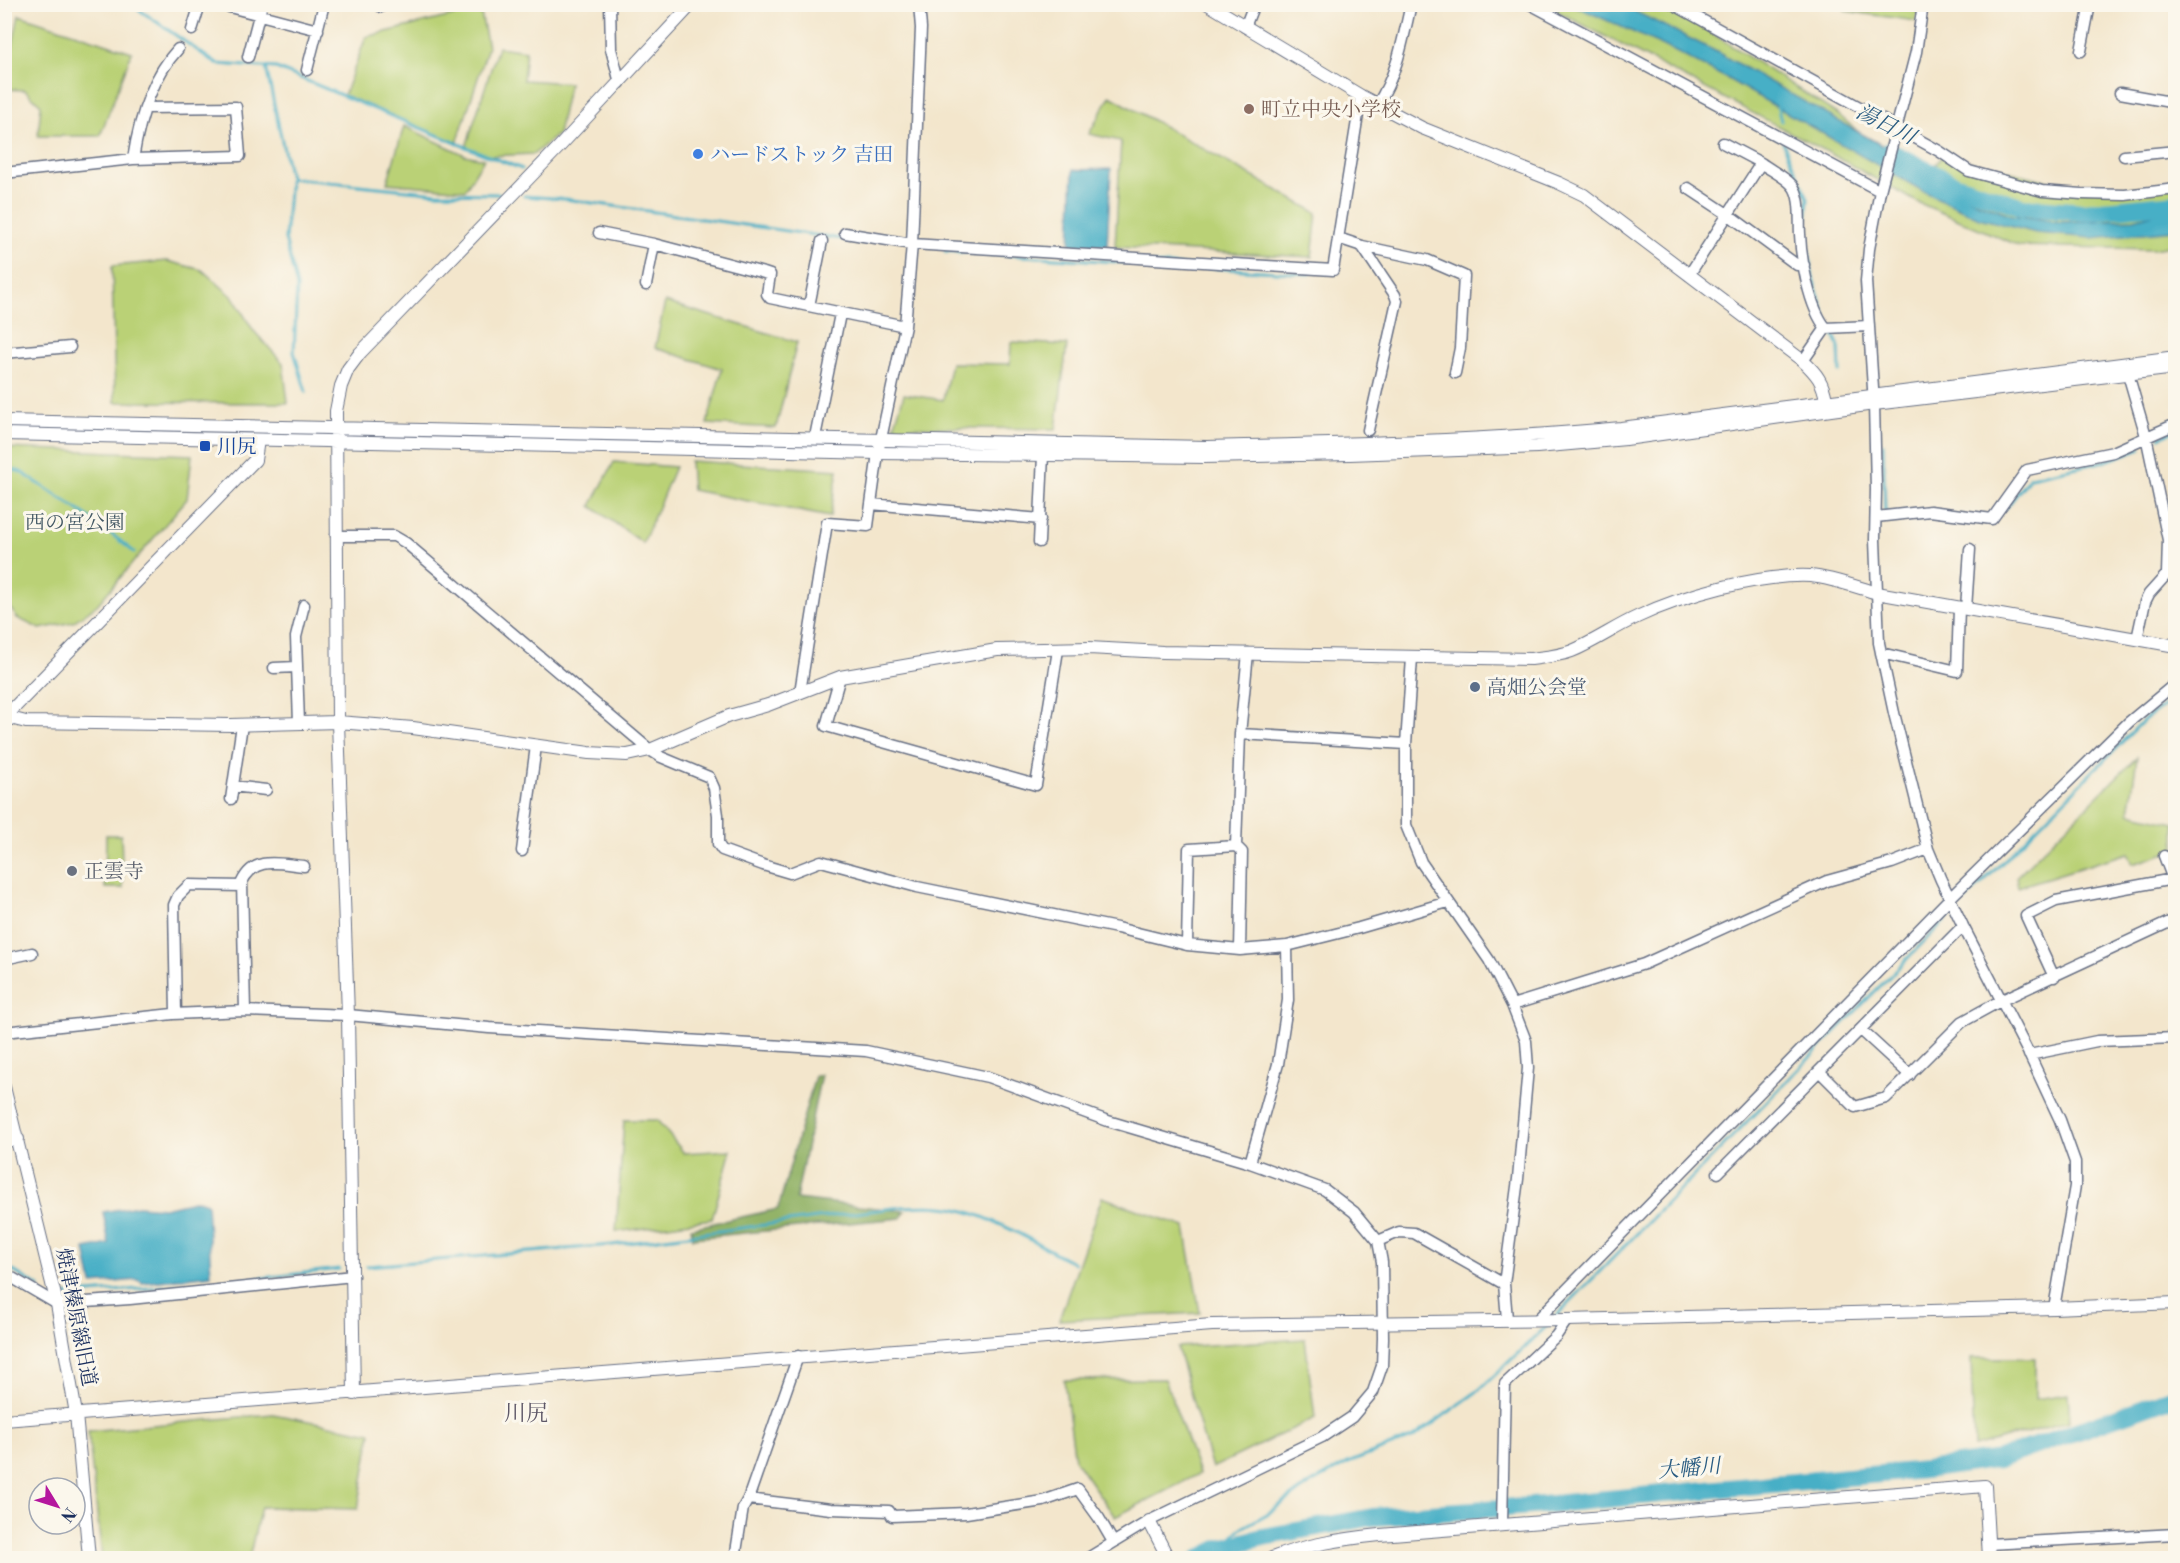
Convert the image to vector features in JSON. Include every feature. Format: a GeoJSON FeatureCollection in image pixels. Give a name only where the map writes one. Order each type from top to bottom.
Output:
{"type":"FeatureCollection","features":[{"type":"Feature","properties":{"kind":"street"},"geometry":{"type":"LineString","coordinates":[[192,30],[200,4]]}},
{"type":"Feature","properties":{"kind":"street"},"geometry":{"type":"LineString","coordinates":[[218,4],[261,10],[318,30]]}},
{"type":"Feature","properties":{"kind":"street"},"geometry":{"type":"LineString","coordinates":[[307,70],[324,4]]}},
{"type":"Feature","properties":{"kind":"street"},"geometry":{"type":"LineString","coordinates":[[610,4],[610,49],[620,83]]}},
{"type":"Feature","properties":{"kind":"street"},"geometry":{"type":"LineString","coordinates":[[354,1394],[348,1015],[338,722],[336,411],[340,386],[348,369],[360,353],[620,83],[692,4]]}},
{"type":"Feature","properties":{"kind":"street"},"geometry":{"type":"LineString","coordinates":[[800,692],[827,523],[868,526],[878,453],[905,326],[912,244],[921,28],[919,4]]}},
{"type":"Feature","properties":{"kind":"street"},"geometry":{"type":"LineString","coordinates":[[1208,4],[1361,96],[1422,128],[1584,195],[1803,361],[1823,385],[1826,400]]}},
{"type":"Feature","properties":{"kind":"street"},"geometry":{"type":"LineString","coordinates":[[1245,27],[1254,4]]}},
{"type":"Feature","properties":{"kind":"street"},"geometry":{"type":"LineString","coordinates":[[1377,105],[1387,89],[1400,53],[1411,4]]}},
{"type":"Feature","properties":{"kind":"street"},"geometry":{"type":"LineString","coordinates":[[1530,4],[1881,190]]}},
{"type":"Feature","properties":{"kind":"street"},"geometry":{"type":"LineString","coordinates":[[1673,4],[1939,151],[1969,171],[2042,191],[2125,195],[2175,189]]}},
{"type":"Feature","properties":{"kind":"street"},"geometry":{"type":"LineString","coordinates":[[1923,4],[1916,52],[1881,190],[1869,249],[1866,281],[1874,399],[1879,643],[1893,713],[1928,849],[1962,923],[2060,1120],[2075,1162],[2075,1186],[2054,1308]]}},
{"type":"Feature","properties":{"kind":"street"},"geometry":{"type":"LineString","coordinates":[[2081,51],[2090,4]]}},
{"type":"Feature","properties":{"kind":"street"},"geometry":{"type":"LineString","coordinates":[[248,57],[261,10]]}},
{"type":"Feature","properties":{"kind":"street"},"geometry":{"type":"LineString","coordinates":[[133,159],[137,130],[145,108],[167,61],[178,49]]}},
{"type":"Feature","properties":{"kind":"street"},"geometry":{"type":"LineString","coordinates":[[2120,93],[2175,103]]}},
{"type":"Feature","properties":{"kind":"street"},"geometry":{"type":"LineString","coordinates":[[845,233],[912,244],[1333,270],[1361,96]]}},
{"type":"Feature","properties":{"kind":"street"},"geometry":{"type":"LineString","coordinates":[[4,173],[133,159],[240,156],[236,107],[145,108]]}},
{"type":"Feature","properties":{"kind":"street"},"geometry":{"type":"LineString","coordinates":[[1723,142],[1761,163],[1793,186],[1800,210],[1804,265],[1812,298],[1826,328]]}},
{"type":"Feature","properties":{"kind":"street"},"geometry":{"type":"LineString","coordinates":[[2124,156],[2175,150]]}},
{"type":"Feature","properties":{"kind":"street"},"geometry":{"type":"LineString","coordinates":[[1689,275],[1761,163]]}},
{"type":"Feature","properties":{"kind":"street"},"geometry":{"type":"LineString","coordinates":[[1688,188],[1797,265],[1804,265]]}},
{"type":"Feature","properties":{"kind":"street"},"geometry":{"type":"LineString","coordinates":[[599,233],[654,244],[770,275],[767,294],[770,298],[905,326]]}},
{"type":"Feature","properties":{"kind":"street"},"geometry":{"type":"LineString","coordinates":[[1338,238],[1362,246],[1427,260],[1464,276],[1461,348],[1455,373]]}},
{"type":"Feature","properties":{"kind":"street"},"geometry":{"type":"LineString","coordinates":[[809,306],[822,241]]}},
{"type":"Feature","properties":{"kind":"street"},"geometry":{"type":"LineString","coordinates":[[646,285],[654,244]]}},
{"type":"Feature","properties":{"kind":"street"},"geometry":{"type":"LineString","coordinates":[[1362,246],[1397,301],[1368,430]]}},
{"type":"Feature","properties":{"kind":"street"},"geometry":{"type":"LineString","coordinates":[[815,438],[840,314]]}},
{"type":"Feature","properties":{"kind":"street"},"geometry":{"type":"LineString","coordinates":[[1826,328],[1869,326]]}},
{"type":"Feature","properties":{"kind":"street"},"geometry":{"type":"LineString","coordinates":[[1803,361],[1826,328]]}},
{"type":"Feature","properties":{"kind":"street"},"geometry":{"type":"LineString","coordinates":[[4,353],[70,347]]}},
{"type":"Feature","properties":{"kind":"street"},"geometry":{"type":"LineString","coordinates":[[4,434],[878,453],[1204,457],[1537,447],[1626,439],[1874,399],[2175,357]]}},
{"type":"Feature","properties":{"kind":"street"},"geometry":{"type":"LineString","coordinates":[[4,421],[1207,447],[1372,443],[1537,436],[1621,428],[1826,400],[1874,399],[2175,368]]}},
{"type":"Feature","properties":{"kind":"street"},"geometry":{"type":"LineString","coordinates":[[2128,374],[2146,436],[2168,540],[2169,558],[2167,574],[2145,602],[2137,639]]}},
{"type":"Feature","properties":{"kind":"street"},"geometry":{"type":"LineString","coordinates":[[1876,517],[1930,511],[1992,519],[2027,470],[2113,452],[2175,424]]}},
{"type":"Feature","properties":{"kind":"street"},"geometry":{"type":"LineString","coordinates":[[5,718],[255,460],[258,440]]}},
{"type":"Feature","properties":{"kind":"street"},"geometry":{"type":"LineString","coordinates":[[1040,542],[1043,455]]}},
{"type":"Feature","properties":{"kind":"street"},"geometry":{"type":"LineString","coordinates":[[871,504],[1041,519]]}},
{"type":"Feature","properties":{"kind":"street"},"geometry":{"type":"LineString","coordinates":[[336,536],[394,536],[406,543],[650,750],[661,758],[709,777],[714,788],[718,815],[718,844],[722,850],[763,865],[790,873],[821,861],[917,887],[1117,928],[1187,945],[1240,950],[1287,946],[1448,902]]}},
{"type":"Feature","properties":{"kind":"street"},"geometry":{"type":"LineString","coordinates":[[1881,653],[1957,671],[1971,549]]}},
{"type":"Feature","properties":{"kind":"street"},"geometry":{"type":"LineString","coordinates":[[5,718],[27,722],[242,725],[338,722],[413,728],[590,753],[627,755],[650,750],[729,716],[768,705],[840,677],[997,650],[1089,648],[1163,652],[1531,659],[1570,652],[1638,616],[1689,597],[1713,590],[1786,577],[1812,576],[1877,593],[2175,646]]}},
{"type":"Feature","properties":{"kind":"street"},"geometry":{"type":"LineString","coordinates":[[299,723],[296,638],[304,605]]}},
{"type":"Feature","properties":{"kind":"street"},"geometry":{"type":"LineString","coordinates":[[840,677],[826,726],[1036,785],[1058,650]]}},
{"type":"Feature","properties":{"kind":"street"},"geometry":{"type":"LineString","coordinates":[[1240,950],[1242,852],[1236,846],[1240,734],[1248,653]]}},
{"type":"Feature","properties":{"kind":"street"},"geometry":{"type":"LineString","coordinates":[[1412,658],[1406,744],[1406,825],[1421,862],[1489,960],[1512,1005],[1526,1041],[1528,1068],[1518,1179],[1504,1284],[1506,1319]]}},
{"type":"Feature","properties":{"kind":"street"},"geometry":{"type":"LineString","coordinates":[[274,668],[297,667]]}},
{"type":"Feature","properties":{"kind":"street"},"geometry":{"type":"LineString","coordinates":[[1541,1319],[1951,900],[2129,722],[2175,683]]}},
{"type":"Feature","properties":{"kind":"street"},"geometry":{"type":"LineString","coordinates":[[231,799],[242,725]]}},
{"type":"Feature","properties":{"kind":"street"},"geometry":{"type":"LineString","coordinates":[[1240,734],[1406,744]]}},
{"type":"Feature","properties":{"kind":"street"},"geometry":{"type":"LineString","coordinates":[[522,851],[536,746]]}},
{"type":"Feature","properties":{"kind":"street"},"geometry":{"type":"LineString","coordinates":[[233,786],[266,790]]}},
{"type":"Feature","properties":{"kind":"street"},"geometry":{"type":"LineString","coordinates":[[1187,945],[1189,849],[1236,846]]}},
{"type":"Feature","properties":{"kind":"street"},"geometry":{"type":"LineString","coordinates":[[1512,1005],[1644,964],[1827,881],[1892,863],[1928,849]]}},
{"type":"Feature","properties":{"kind":"street"},"geometry":{"type":"LineString","coordinates":[[2054,977],[2026,916],[2056,901],[2174,883],[2164,856]]}},
{"type":"Feature","properties":{"kind":"street"},"geometry":{"type":"LineString","coordinates":[[245,1011],[242,886],[247,871],[262,862],[304,866]]}},
{"type":"Feature","properties":{"kind":"street"},"geometry":{"type":"LineString","coordinates":[[176,1014],[174,905],[178,896],[189,885],[242,886]]}},
{"type":"Feature","properties":{"kind":"street"},"geometry":{"type":"LineString","coordinates":[[1819,1071],[1855,1107],[1886,1098],[1962,1022],[2000,1001],[2175,919]]}},
{"type":"Feature","properties":{"kind":"street"},"geometry":{"type":"LineString","coordinates":[[1718,1173],[1861,1030],[1962,923]]}},
{"type":"Feature","properties":{"kind":"street"},"geometry":{"type":"LineString","coordinates":[[1250,1163],[1278,1064],[1288,1000],[1287,946]]}},
{"type":"Feature","properties":{"kind":"street"},"geometry":{"type":"LineString","coordinates":[[4,959],[32,953]]}},
{"type":"Feature","properties":{"kind":"street"},"geometry":{"type":"LineString","coordinates":[[4,1032],[176,1014],[245,1011],[348,1015],[489,1028],[866,1052],[988,1077],[1108,1121],[1250,1163],[1324,1190],[1354,1212],[1378,1241],[1382,1262],[1382,1366],[1373,1392],[1352,1417],[1322,1437],[1149,1521],[1088,1558]]}},
{"type":"Feature","properties":{"kind":"street"},"geometry":{"type":"LineString","coordinates":[[1861,1030],[1910,1075]]}},
{"type":"Feature","properties":{"kind":"street"},"geometry":{"type":"LineString","coordinates":[[2029,1054],[2097,1041],[2175,1038]]}},
{"type":"Feature","properties":{"kind":"street","name":"焼津榛原線旧道"},"geometry":{"type":"LineString","coordinates":[[4,1088],[57,1304],[76,1414],[89,1558]]}},
{"type":"Feature","properties":{"kind":"street"},"geometry":{"type":"LineString","coordinates":[[4,1141],[18,1139]]}},
{"type":"Feature","properties":{"kind":"street"},"geometry":{"type":"LineString","coordinates":[[1378,1241],[1399,1232],[1414,1233],[1504,1284]]}},
{"type":"Feature","properties":{"kind":"street"},"geometry":{"type":"LineString","coordinates":[[4,1273],[57,1304],[130,1299],[353,1276]]}},
{"type":"Feature","properties":{"kind":"street"},"geometry":{"type":"LineString","coordinates":[[4,1420],[354,1394],[1212,1324],[1564,1319],[2054,1308],[2175,1303]]}},
{"type":"Feature","properties":{"kind":"street"},"geometry":{"type":"LineString","coordinates":[[1502,1524],[1506,1384],[1556,1336],[1564,1319]]}},
{"type":"Feature","properties":{"kind":"street"},"geometry":{"type":"LineString","coordinates":[[735,1558],[743,1508],[798,1356]]}},
{"type":"Feature","properties":{"kind":"street"},"geometry":{"type":"LineString","coordinates":[[1272,1558],[1334,1540],[1502,1524],[1985,1486],[1989,1558]]}},
{"type":"Feature","properties":{"kind":"street"},"geometry":{"type":"LineString","coordinates":[[748,1499],[831,1509],[889,1511],[892,1516],[966,1512],[1042,1501],[1078,1489],[1100,1518],[1113,1542]]}},
{"type":"Feature","properties":{"kind":"street"},"geometry":{"type":"LineString","coordinates":[[1149,1521],[1168,1558]]}},
{"type":"Feature","properties":{"kind":"street"},"geometry":{"type":"LineString","coordinates":[[1988,1544],[2175,1534]]}},
{"type":"Feature","properties":{"kind":"green space"},"geometry":{"type":"Polygon","coordinates":[[[1545,5],[1660,5],[1693,21],[1840,116],[1860,133],[1930,172],[1943,155],[2084,190],[2175,187],[2175,245],[2153,249],[2019,246],[1917,202],[1822,149],[1545,5]]]}},
{"type":"Feature","properties":{"kind":"green space"},"geometry":{"type":"Polygon","coordinates":[[[1844,5],[1919,5],[1916,21],[1845,11],[1844,5]]]}},
{"type":"Feature","properties":{"kind":"green space"},"geometry":{"type":"Polygon","coordinates":[[[480,9],[488,47],[457,143],[344,95],[366,37],[480,9]]]}},
{"type":"Feature","properties":{"kind":"green space"},"geometry":{"type":"Polygon","coordinates":[[[19,15],[132,52],[100,136],[38,136],[41,105],[25,90],[5,89],[19,15]]]}},
{"type":"Feature","properties":{"kind":"green space"},"geometry":{"type":"Polygon","coordinates":[[[498,47],[526,51],[523,80],[569,83],[558,134],[534,154],[488,156],[466,147],[498,47]]]}},
{"type":"Feature","properties":{"kind":"green space"},"geometry":{"type":"Polygon","coordinates":[[[1110,96],[1317,213],[1312,257],[1115,247],[1121,141],[1089,134],[1110,96]]]}},
{"type":"Feature","properties":{"kind":"green space"},"geometry":{"type":"Polygon","coordinates":[[[404,126],[465,155],[484,159],[465,190],[387,183],[404,126]]]}},
{"type":"Feature","properties":{"kind":"green space"},"geometry":{"type":"Polygon","coordinates":[[[167,261],[202,270],[233,297],[253,330],[283,363],[288,403],[115,402],[112,266],[167,261]]]}},
{"type":"Feature","properties":{"kind":"green space"},"geometry":{"type":"Polygon","coordinates":[[[665,302],[797,342],[776,428],[707,424],[722,369],[655,348],[665,302]]]}},
{"type":"Feature","properties":{"kind":"green space"},"geometry":{"type":"Polygon","coordinates":[[[1011,342],[1067,345],[1056,429],[894,427],[904,394],[943,400],[951,363],[1010,364],[1011,342]]]}},
{"type":"Feature","properties":{"kind":"green space","name":"西の宮公園"},"geometry":{"type":"Polygon","coordinates":[[[5,448],[192,455],[187,499],[97,605],[73,622],[40,629],[17,618],[5,600],[5,448]]]}},
{"type":"Feature","properties":{"kind":"green space"},"geometry":{"type":"Polygon","coordinates":[[[690,461],[838,470],[830,517],[692,490],[690,461]]]}},
{"type":"Feature","properties":{"kind":"green space"},"geometry":{"type":"Polygon","coordinates":[[[614,462],[675,467],[643,543],[591,506],[614,462]]]}},
{"type":"Feature","properties":{"kind":"green space"},"geometry":{"type":"Polygon","coordinates":[[[2137,757],[2129,813],[2175,823],[2175,850],[2133,864],[2128,853],[2018,887],[2016,877],[2137,757]]]}},
{"type":"Feature","properties":{"kind":"green space"},"geometry":{"type":"Polygon","coordinates":[[[106,835],[121,835],[123,888],[105,888],[106,835]]]}},
{"type":"Feature","properties":{"kind":"green space"},"geometry":{"type":"Polygon","coordinates":[[[821,1074],[796,1199],[905,1211],[901,1218],[693,1238],[691,1228],[778,1209],[815,1076],[821,1074]]]}},
{"type":"Feature","properties":{"kind":"green space"},"geometry":{"type":"Polygon","coordinates":[[[624,1120],[657,1120],[684,1153],[731,1150],[712,1219],[616,1232],[624,1120]]]}},
{"type":"Feature","properties":{"kind":"green space"},"geometry":{"type":"Polygon","coordinates":[[[1102,1197],[1185,1227],[1200,1313],[1059,1320],[1102,1197]]]}},
{"type":"Feature","properties":{"kind":"green space"},"geometry":{"type":"Polygon","coordinates":[[[1305,1339],[1315,1418],[1212,1468],[1177,1347],[1305,1339]]]}},
{"type":"Feature","properties":{"kind":"green space"},"geometry":{"type":"Polygon","coordinates":[[[1971,1358],[2035,1358],[2035,1399],[2068,1394],[2070,1421],[1974,1447],[1971,1358]]]}},
{"type":"Feature","properties":{"kind":"green space"},"geometry":{"type":"Polygon","coordinates":[[[1165,1379],[1199,1474],[1115,1517],[1075,1460],[1064,1380],[1165,1379]]]}},
{"type":"Feature","properties":{"kind":"green space"},"geometry":{"type":"Polygon","coordinates":[[[273,1414],[371,1433],[358,1509],[261,1507],[249,1558],[102,1558],[88,1431],[273,1414]]]}},
{"type":"Feature","properties":{"kind":"water"},"geometry":{"type":"Polygon","coordinates":[[[1573,5],[1622,5],[1715,51],[1911,162],[1974,201],[2012,215],[2061,222],[2134,219],[2175,208],[2175,230],[2092,238],[2036,233],[1979,218],[1921,190],[1726,78],[1666,47],[1573,5]]]}},
{"type":"Feature","properties":{"kind":"water"},"geometry":{"type":"Polygon","coordinates":[[[1111,169],[1107,246],[1070,245],[1073,170],[1111,169]]]}},
{"type":"Feature","properties":{"kind":"water"},"geometry":{"type":"Polygon","coordinates":[[[198,1200],[207,1203],[211,1275],[142,1283],[138,1280],[92,1284],[85,1249],[109,1244],[103,1212],[138,1206],[164,1208],[198,1200]]]}},
{"type":"Feature","properties":{"kind":"waterway"},"geometry":{"type":"LineString","coordinates":[[131,4],[217,64],[276,68],[522,169]]}},
{"type":"Feature","properties":{"kind":"waterway"},"geometry":{"type":"LineString","coordinates":[[266,67],[290,178],[285,239],[297,287],[294,352],[306,392]]}},
{"type":"Feature","properties":{"kind":"waterway"},"geometry":{"type":"LineString","coordinates":[[1777,105],[1781,121]]}},
{"type":"Feature","properties":{"kind":"waterway"},"geometry":{"type":"LineString","coordinates":[[1783,143],[1808,198],[1805,232],[1813,279],[1826,319]]}},
{"type":"Feature","properties":{"kind":"waterway","name":"湯日川"},"geometry":{"type":"LineString","coordinates":[[1889,151],[1957,185],[2023,207],[2084,212],[2176,203]]}},
{"type":"Feature","properties":{"kind":"waterway"},"geometry":{"type":"LineString","coordinates":[[290,178],[437,193],[500,194]]}},
{"type":"Feature","properties":{"kind":"waterway"},"geometry":{"type":"LineString","coordinates":[[524,196],[565,199],[863,242]]}},
{"type":"Feature","properties":{"kind":"waterway"},"geometry":{"type":"LineString","coordinates":[[945,251],[1310,274]]}},
{"type":"Feature","properties":{"kind":"waterway"},"geometry":{"type":"LineString","coordinates":[[1833,333],[1839,347],[1840,372]]}},
{"type":"Feature","properties":{"kind":"waterway"},"geometry":{"type":"LineString","coordinates":[[2160,437],[2176,430]]}},
{"type":"Feature","properties":{"kind":"waterway"},"geometry":{"type":"LineString","coordinates":[[1883,444],[1885,512],[1887,512]]}},
{"type":"Feature","properties":{"kind":"waterway"},"geometry":{"type":"LineString","coordinates":[[2006,508],[2030,477],[2106,461],[2141,448]]}},
{"type":"Feature","properties":{"kind":"waterway"},"geometry":{"type":"LineString","coordinates":[[4,467],[21,472],[95,521],[134,552]]}},
{"type":"Feature","properties":{"kind":"waterway"},"geometry":{"type":"LineString","coordinates":[[1957,908],[2145,719],[2176,697]]}},
{"type":"Feature","properties":{"kind":"waterway"},"geometry":{"type":"LineString","coordinates":[[1555,1317],[1952,913]]}},
{"type":"Feature","properties":{"kind":"waterway"},"geometry":{"type":"LineString","coordinates":[[367,1266],[612,1245],[923,1206],[953,1208],[988,1219],[1074,1263]]}},
{"type":"Feature","properties":{"kind":"waterway"},"geometry":{"type":"LineString","coordinates":[[4,1265],[39,1287]]}},
{"type":"Feature","properties":{"kind":"waterway"},"geometry":{"type":"LineString","coordinates":[[64,1295],[237,1281],[339,1269]]}},
{"type":"Feature","properties":{"kind":"waterway"},"geometry":{"type":"LineString","coordinates":[[1220,1548],[1240,1529],[1267,1514],[1310,1484],[1348,1463],[1414,1437],[1479,1390],[1549,1324]]}},
{"type":"Feature","properties":{"kind":"waterway","name":"大幡川"},"geometry":{"type":"LineString","coordinates":[[1200,1558],[1220,1548],[1263,1537],[1373,1517],[1531,1506],[1925,1470],[1999,1459],[2176,1396]]}},
{"type":"Feature","properties":{"kind":"place","name":"町立中央小学校"},"geometry":{"type":"Point","coordinates":[1249,109]}},
{"type":"Feature","properties":{"kind":"place","name":"ハードストック 吉田"},"geometry":{"type":"Point","coordinates":[698,154]}},
{"type":"Feature","properties":{"kind":"place","name":"川尻"},"geometry":{"type":"Point","coordinates":[205,446]}},
{"type":"Feature","properties":{"kind":"place","name":"高畑公会堂"},"geometry":{"type":"Point","coordinates":[1475,687]}},
{"type":"Feature","properties":{"kind":"place","name":"正雲寺"},"geometry":{"type":"Point","coordinates":[72,871]}},
{"type":"Feature","properties":{"kind":"district","name":"川尻"},"geometry":{"type":"Point","coordinates":[526,1412]}}]}
